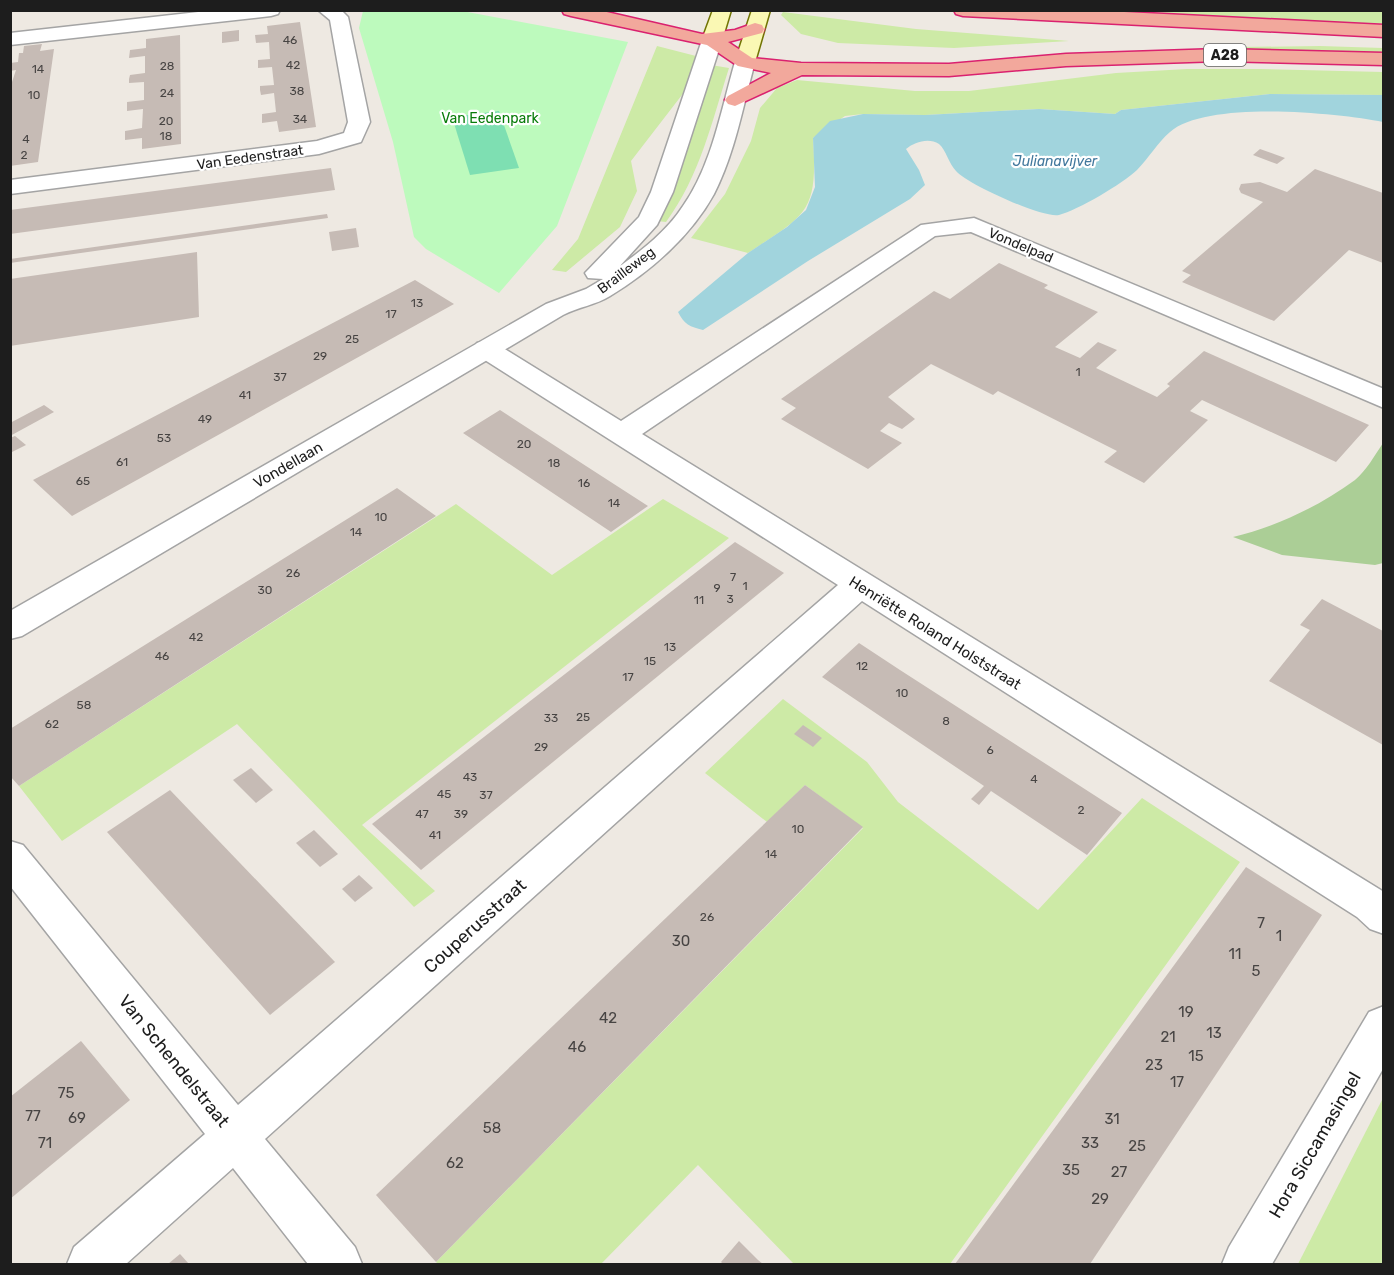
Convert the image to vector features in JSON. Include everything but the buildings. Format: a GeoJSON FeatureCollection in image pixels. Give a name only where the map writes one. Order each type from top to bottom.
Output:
{"type":"FeatureCollection","features":[{"type":"Feature","properties":{"kind":"highway","name":"A28"},"geometry":{"type":"LineString","coordinates":[[570,10],[702,39],[745,62],[759,66],[801,69],[949,70],[1066,60],[1220,55],[1383,59]]}},
{"type":"Feature","properties":{"kind":"highway","name":"A28"},"geometry":{"type":"LineString","coordinates":[[963,10],[1383,31]]}},
{"type":"Feature","properties":{"kind":"highway","name":"A28"},"geometry":{"type":"LineString","coordinates":[[702,39],[754,29]]}},
{"type":"Feature","properties":{"kind":"highway","name":"A28"},"geometry":{"type":"LineString","coordinates":[[1066,60],[1173,43],[1333,29]]}},
{"type":"Feature","properties":{"kind":"highway","name":"A28"},"geometry":{"type":"LineString","coordinates":[[735,100],[776,78],[801,69]]}},
{"type":"Feature","properties":{"kind":"main road","name":"Brailleweg"},"geometry":{"type":"LineString","coordinates":[[702,39],[722,10]]}},
{"type":"Feature","properties":{"kind":"main road","name":"Brailleweg"},"geometry":{"type":"LineString","coordinates":[[745,62],[761,10]]}},
{"type":"Feature","properties":{"kind":"street"},"geometry":{"type":"LineString","coordinates":[[10,39],[271,10]]}},
{"type":"Feature","properties":{"kind":"street","name":"Van Eedenstraat"},"geometry":{"type":"LineString","coordinates":[[10,187],[319,147],[353,137],[359,122],[339,17],[327,10]]}},
{"type":"Feature","properties":{"kind":"street","name":"Brailleweg"},"geometry":{"type":"LineString","coordinates":[[566,304],[584,284],[617,255],[648,220],[662,192],[702,39]]}},
{"type":"Feature","properties":{"kind":"street","name":"Brailleweg"},"geometry":{"type":"LineString","coordinates":[[566,304],[600,292],[645,259],[686,220],[696,206],[712,170],[745,62]]}},
{"type":"Feature","properties":{"kind":"street","name":"Vondelpad"},"geometry":{"type":"LineString","coordinates":[[622,434],[929,230],[974,225],[1383,399]]}},
{"type":"Feature","properties":{"kind":"street","name":"Vondellaan"},"geometry":{"type":"LineString","coordinates":[[10,627],[566,304]]}},
{"type":"Feature","properties":{"kind":"street","name":"Henriëtte Roland Holststraat"},"geometry":{"type":"LineString","coordinates":[[486,349],[1371,905],[1383,916]]}},
{"type":"Feature","properties":{"kind":"street","name":"Couperusstraat"},"geometry":{"type":"LineString","coordinates":[[91,1264],[859,585]]}},
{"type":"Feature","properties":{"kind":"street","name":"Van Schendelstraat"},"geometry":{"type":"LineString","coordinates":[[10,857],[338,1264]]}},
{"type":"Feature","properties":{"kind":"street","name":"Hora Siccamasingel"},"geometry":{"type":"LineString","coordinates":[[1246,1264],[1383,1026]]}},
{"type":"Feature","properties":{"kind":"green space"},"geometry":{"type":"Polygon","coordinates":[[[1383,10],[1384,24],[1070,11],[1383,10]]]}},
{"type":"Feature","properties":{"kind":"green space","name":"Van Eedenpark"},"geometry":{"type":"Polygon","coordinates":[[[363,11],[462,11],[628,42],[557,226],[499,293],[426,249],[414,237],[393,142],[359,28],[363,11]]]}},
{"type":"Feature","properties":{"kind":"green space"},"geometry":{"type":"Polygon","coordinates":[[[783,12],[916,29],[1069,41],[954,48],[838,43],[801,34],[781,15],[783,12]]]}},
{"type":"Feature","properties":{"kind":"green space"},"geometry":{"type":"Polygon","coordinates":[[[657,46],[696,56],[685,91],[631,161],[637,191],[620,227],[566,272],[552,270],[578,239],[657,46]]]}},
{"type":"Feature","properties":{"kind":"green space"},"geometry":{"type":"Polygon","coordinates":[[[1240,47],[1383,48],[1383,55],[1244,50],[1240,47]]]}},
{"type":"Feature","properties":{"kind":"green space"},"geometry":{"type":"Polygon","coordinates":[[[711,65],[729,68],[704,148],[678,204],[666,222],[657,221],[711,65]]]}},
{"type":"Feature","properties":{"kind":"green space"},"geometry":{"type":"Polygon","coordinates":[[[1187,69],[1383,72],[1383,95],[1270,94],[1121,110],[1115,114],[1039,109],[925,115],[845,116],[813,138],[814,163],[810,197],[796,219],[784,229],[748,253],[691,238],[725,194],[751,141],[760,108],[777,88],[797,80],[915,91],[969,91],[1116,73],[1187,69]]]}},
{"type":"Feature","properties":{"kind":"green space"},"geometry":{"type":"Polygon","coordinates":[[[499,111],[519,168],[470,175],[452,117],[499,111]]]}},
{"type":"Feature","properties":{"kind":"green space"},"geometry":{"type":"Polygon","coordinates":[[[1383,443],[1383,563],[1375,565],[1282,555],[1233,537],[1281,521],[1341,490],[1363,472],[1383,443]]]}},
{"type":"Feature","properties":{"kind":"green space"},"geometry":{"type":"Polygon","coordinates":[[[663,499],[729,538],[362,825],[435,891],[414,907],[237,724],[62,841],[19,786],[456,504],[552,575],[663,499]]]}},
{"type":"Feature","properties":{"kind":"green space"},"geometry":{"type":"Polygon","coordinates":[[[783,699],[867,762],[898,802],[1038,910],[1142,798],[1240,862],[950,1264],[794,1264],[698,1165],[601,1264],[438,1264],[436,1262],[863,828],[805,785],[767,822],[705,773],[783,699]]]}},
{"type":"Feature","properties":{"kind":"green space"},"geometry":{"type":"Polygon","coordinates":[[[1383,1098],[1383,1264],[1298,1264],[1383,1098]]]}},
{"type":"Feature","properties":{"kind":"water","name":"Julianavijver"},"geometry":{"type":"Polygon","coordinates":[[[1270,94],[1383,95],[1383,122],[1336,115],[1242,112],[1188,122],[1170,132],[1137,170],[1121,182],[1100,196],[1059,215],[1038,212],[975,184],[956,171],[939,144],[922,141],[906,149],[925,185],[910,199],[808,261],[703,330],[688,324],[678,312],[748,253],[787,227],[806,210],[815,187],[813,138],[830,121],[863,114],[925,115],[1039,109],[1115,114],[1121,110],[1270,94]]]}}]}
